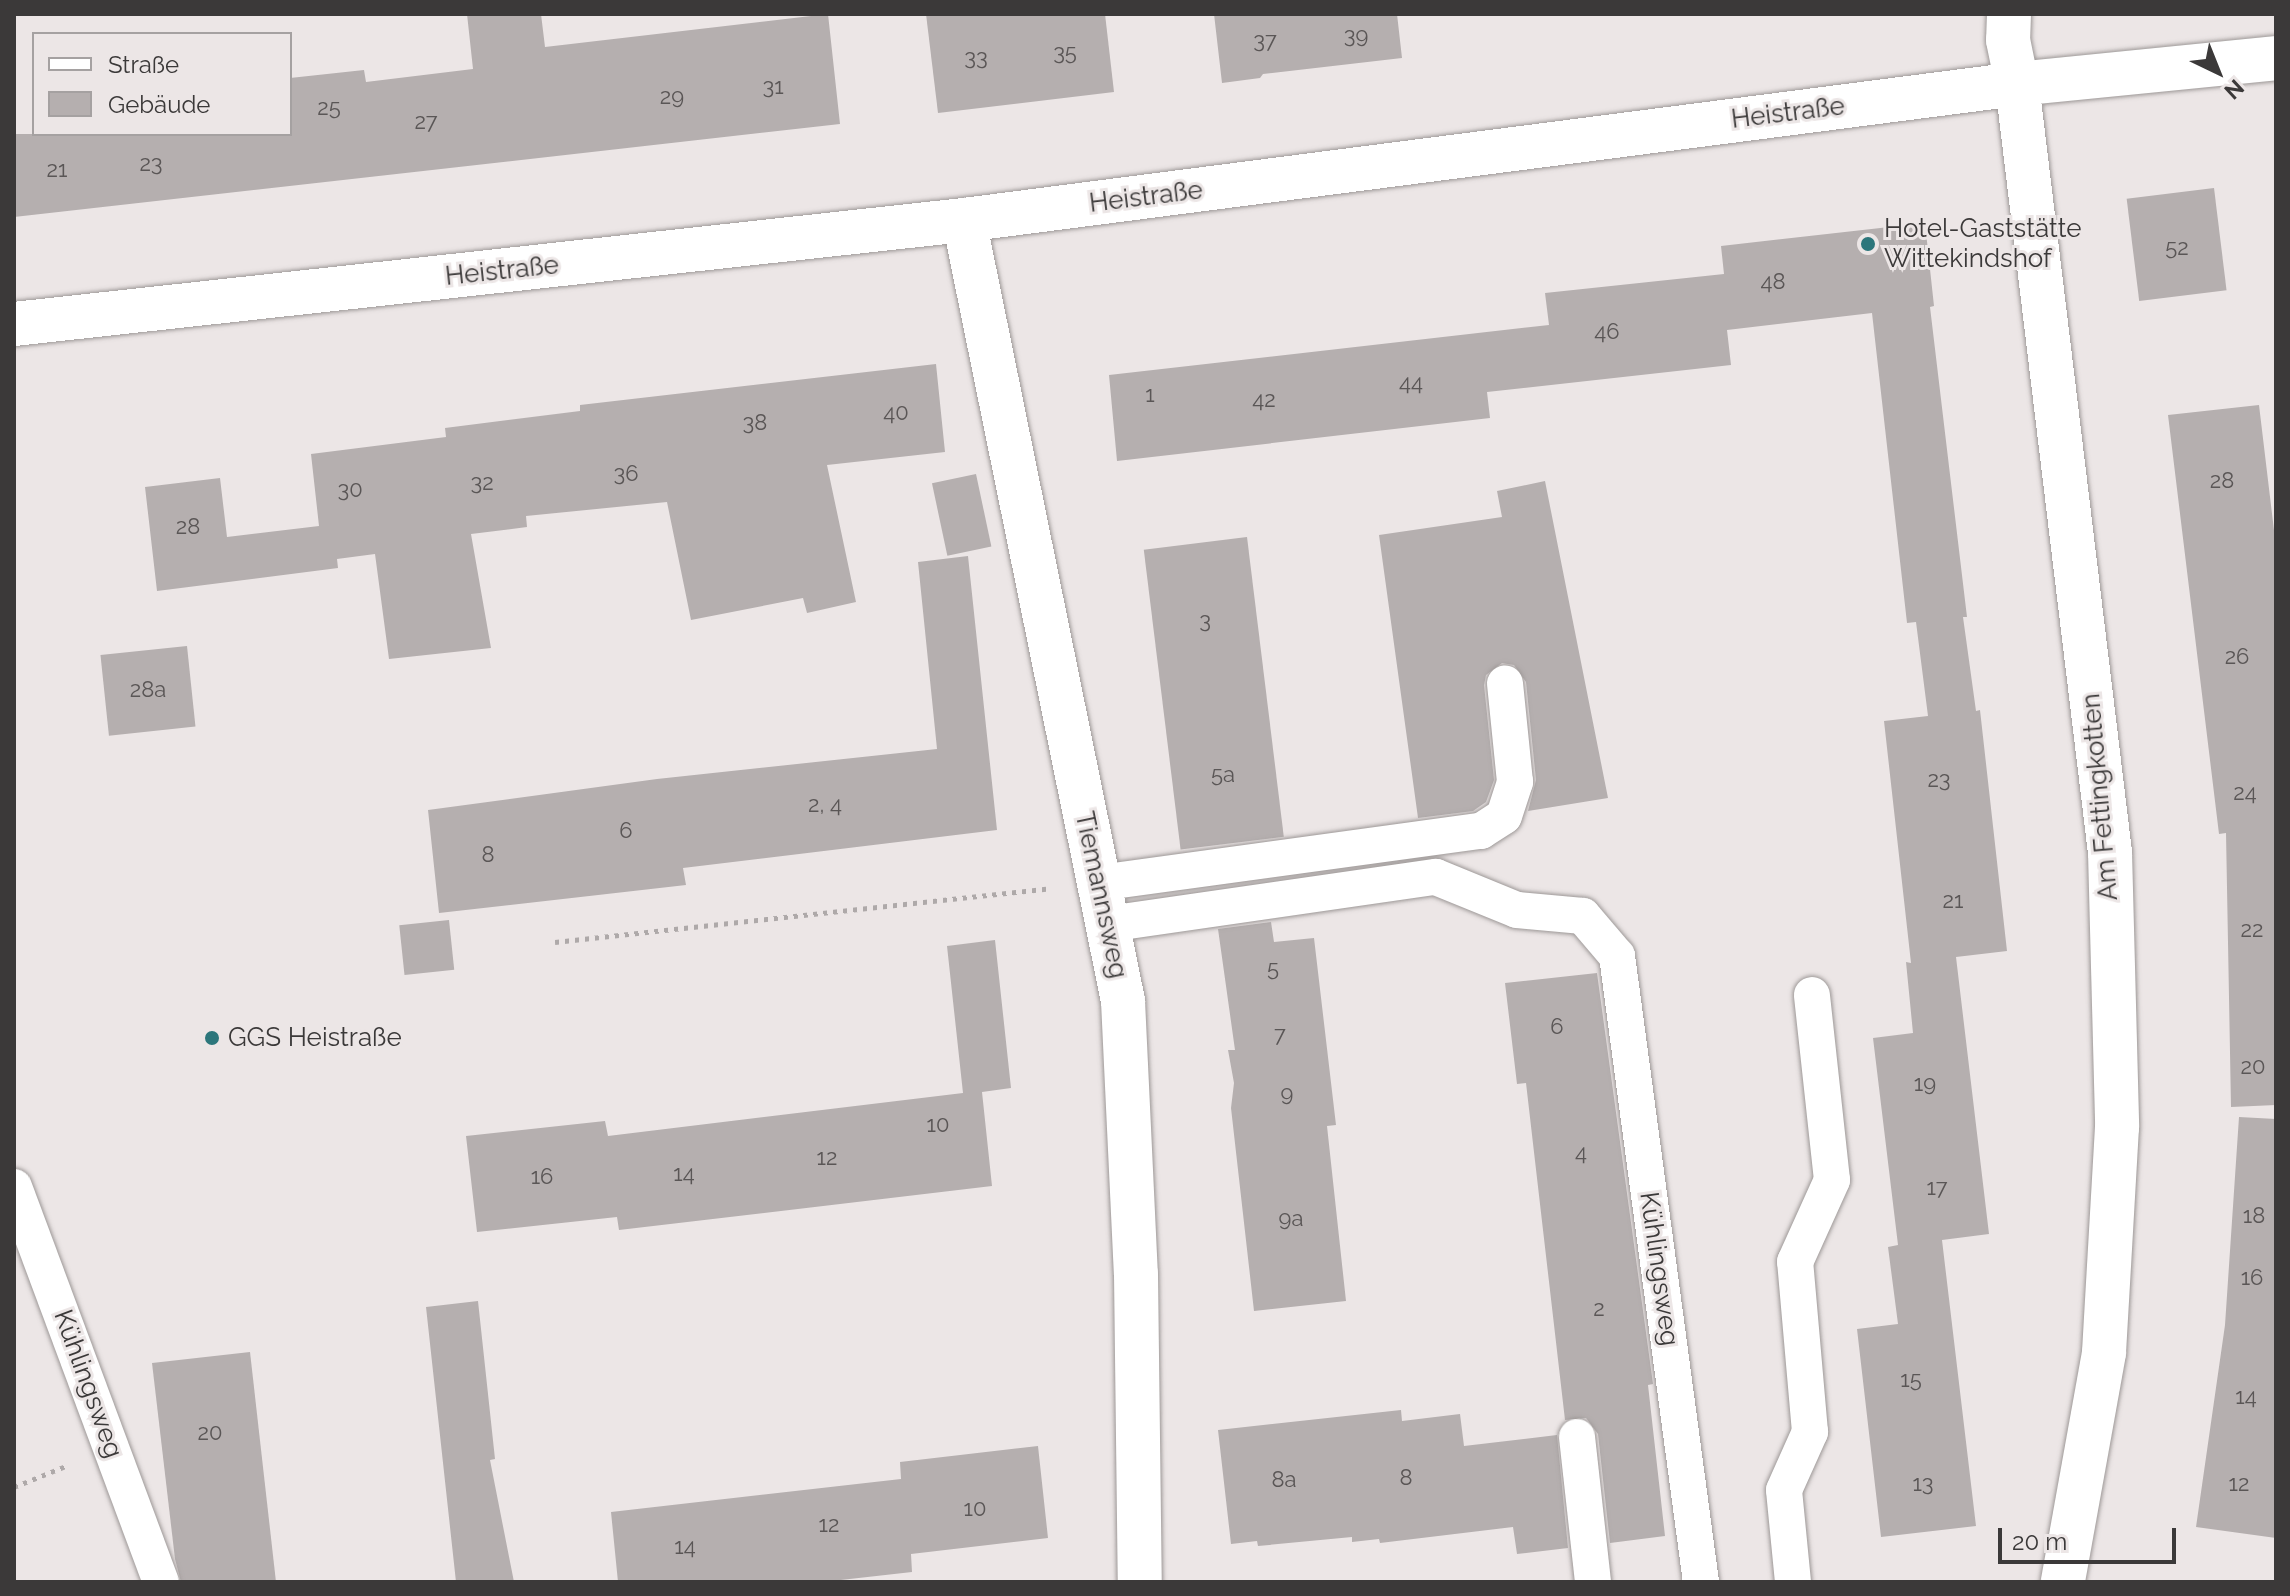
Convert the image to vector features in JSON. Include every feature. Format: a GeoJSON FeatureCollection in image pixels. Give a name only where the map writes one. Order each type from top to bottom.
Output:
{"type":"FeatureCollection","features":[{"type":"Feature","properties":{"kind":"street","name":"Am Fettingkotten"},"geometry":{"type":"LineString","coordinates":[[2009,14],[2008,40],[2017,84],[2110,852],[2117,1127],[2104,1353],[2063,1582]]}},
{"type":"Feature","properties":{"kind":"street","name":"Heistraße"},"geometry":{"type":"LineString","coordinates":[[14,324],[964,220],[2017,84],[2276,58]]}},
{"type":"Feature","properties":{"kind":"street","name":"Tiemannsweg"},"geometry":{"type":"LineString","coordinates":[[964,220],[1123,1001],[1136,1274],[1140,1582]]}},
{"type":"Feature","properties":{"kind":"lane"},"geometry":{"type":"LineString","coordinates":[[1099,883],[1481,831],[1504,816],[1515,782],[1505,684]]}},
{"type":"Feature","properties":{"kind":"lane","name":"Kühlingsweg"},"geometry":{"type":"LineString","coordinates":[[1108,924],[1436,877],[1517,910],[1583,916],[1617,956],[1701,1582]]}},
{"type":"Feature","properties":{"kind":"lane"},"geometry":{"type":"LineString","coordinates":[[1793,1582],[1784,1490],[1810,1432],[1795,1262],[1832,1180],[1812,995]]}},
{"type":"Feature","properties":{"kind":"lane","name":"Kühlingsweg"},"geometry":{"type":"LineString","coordinates":[[14,1187],[161,1582]]}},
{"type":"Feature","properties":{"kind":"lane"},"geometry":{"type":"LineString","coordinates":[[1577,1437],[1593,1582]]}},
{"type":"Feature","properties":{"kind":"path"},"geometry":{"type":"LineString","coordinates":[[555,942],[1099,883]]}},
{"type":"Feature","properties":{"kind":"building"},"geometry":{"type":"Polygon","coordinates":[[[467,14],[541,14],[545,47],[828,14],[840,124],[14,217],[14,134],[292,136],[292,78],[364,70],[366,82],[473,69],[467,14]]]}},
{"type":"Feature","properties":{"kind":"building"},"geometry":{"type":"Polygon","coordinates":[[[926,14],[1105,14],[1114,92],[938,113],[926,14]]]}},
{"type":"Feature","properties":{"kind":"building"},"geometry":{"type":"Polygon","coordinates":[[[1214,14],[1397,14],[1402,58],[1263,74],[1260,78],[1222,83],[1214,14]]]}},
{"type":"Feature","properties":{"kind":"building"},"geometry":{"type":"Polygon","coordinates":[[[2214,188],[2227,290],[2139,301],[2127,199],[2214,188]]]}},
{"type":"Feature","properties":{"kind":"building"},"geometry":{"type":"Polygon","coordinates":[[[1925,223],[1934,306],[1930,307],[1967,617],[1963,617],[1976,711],[1980,710],[2007,951],[1956,957],[1989,1234],[1942,1240],[1976,1526],[1881,1537],[1857,1329],[1898,1324],[1888,1247],[1898,1245],[1873,1038],[1913,1033],[1906,962],[1911,963],[1884,721],[1928,716],[1916,622],[1907,623],[1872,313],[1727,330],[1731,365],[1487,392],[1490,418],[1117,461],[1109,375],[1549,325],[1545,293],[1724,274],[1721,246],[1925,223]]]}},
{"type":"Feature","properties":{"kind":"building"},"geometry":{"type":"Polygon","coordinates":[[[936,364],[945,452],[827,465],[856,602],[807,613],[803,598],[691,620],[667,502],[526,516],[527,527],[471,534],[491,648],[389,659],[375,554],[337,559],[338,568],[157,591],[145,487],[220,478],[227,537],[319,526],[311,454],[446,437],[445,428],[580,411],[580,405],[936,364]]]}},
{"type":"Feature","properties":{"kind":"building"},"geometry":{"type":"Polygon","coordinates":[[[2259,405],[2276,547],[2276,1105],[2231,1107],[2226,833],[2219,834],[2168,415],[2259,405]]]}},
{"type":"Feature","properties":{"kind":"building"},"geometry":{"type":"Polygon","coordinates":[[[976,474],[991,546],[947,556],[932,483],[976,474]]]}},
{"type":"Feature","properties":{"kind":"building"},"geometry":{"type":"Polygon","coordinates":[[[1545,481],[1608,798],[1528,811],[1536,780],[1526,682],[1514,665],[1502,663],[1486,675],[1484,685],[1494,780],[1486,802],[1473,811],[1418,818],[1379,535],[1502,517],[1497,491],[1545,481]]]}},
{"type":"Feature","properties":{"kind":"building"},"geometry":{"type":"Polygon","coordinates":[[[1247,537],[1284,837],[1181,849],[1144,550],[1247,537]]]}},
{"type":"Feature","properties":{"kind":"building"},"geometry":{"type":"Polygon","coordinates":[[[968,556],[997,830],[683,868],[686,885],[439,913],[428,810],[657,779],[937,749],[918,562],[968,556]]]}},
{"type":"Feature","properties":{"kind":"building"},"geometry":{"type":"Polygon","coordinates":[[[187,646],[195,727],[109,736],[100,655],[187,646]]]}},
{"type":"Feature","properties":{"kind":"building"},"geometry":{"type":"Polygon","coordinates":[[[449,920],[454,970],[405,975],[399,925],[449,920]]]}},
{"type":"Feature","properties":{"kind":"building"},"geometry":{"type":"Polygon","coordinates":[[[1271,922],[1274,942],[1314,938],[1336,1125],[1327,1126],[1346,1301],[1254,1311],[1231,1108],[1234,1083],[1228,1050],[1235,1050],[1218,929],[1271,922]]]}},
{"type":"Feature","properties":{"kind":"building"},"geometry":{"type":"Polygon","coordinates":[[[995,940],[1011,1088],[982,1092],[992,1186],[619,1230],[617,1217],[477,1232],[466,1136],[605,1121],[608,1136],[963,1093],[947,946],[995,940]]]}},
{"type":"Feature","properties":{"kind":"building"},"geometry":{"type":"Polygon","coordinates":[[[1597,973],[1653,1384],[1648,1385],[1665,1536],[1610,1543],[1598,1434],[1586,1418],[1565,1420],[1526,1083],[1517,1084],[1505,983],[1597,973]]]}},
{"type":"Feature","properties":{"kind":"building"},"geometry":{"type":"Polygon","coordinates":[[[2239,1117],[2276,1119],[2276,1538],[2196,1527],[2225,1325],[2239,1117]]]}},
{"type":"Feature","properties":{"kind":"building"},"geometry":{"type":"Polygon","coordinates":[[[478,1301],[495,1459],[490,1460],[514,1582],[456,1582],[426,1307],[478,1301]]]}},
{"type":"Feature","properties":{"kind":"building"},"geometry":{"type":"Polygon","coordinates":[[[250,1352],[276,1582],[181,1582],[175,1559],[152,1363],[250,1352]]]}},
{"type":"Feature","properties":{"kind":"building"},"geometry":{"type":"Polygon","coordinates":[[[1401,1410],[1402,1421],[1460,1414],[1464,1446],[1557,1435],[1568,1548],[1517,1554],[1513,1527],[1380,1543],[1379,1539],[1352,1542],[1352,1537],[1258,1546],[1257,1541],[1231,1544],[1218,1430],[1401,1410]]]}},
{"type":"Feature","properties":{"kind":"building"},"geometry":{"type":"Polygon","coordinates":[[[1038,1446],[1048,1538],[911,1554],[912,1572],[823,1582],[618,1582],[611,1512],[901,1479],[900,1462],[1038,1446]]]}},
{"type":"Feature","properties":{"kind":"place","name":"Hotel-Gaststätte Wittekindshof"},"geometry":{"type":"Point","coordinates":[1868,244]}},
{"type":"Feature","properties":{"kind":"place","name":"GGS Heistraße"},"geometry":{"type":"Point","coordinates":[212,1038]}}]}
